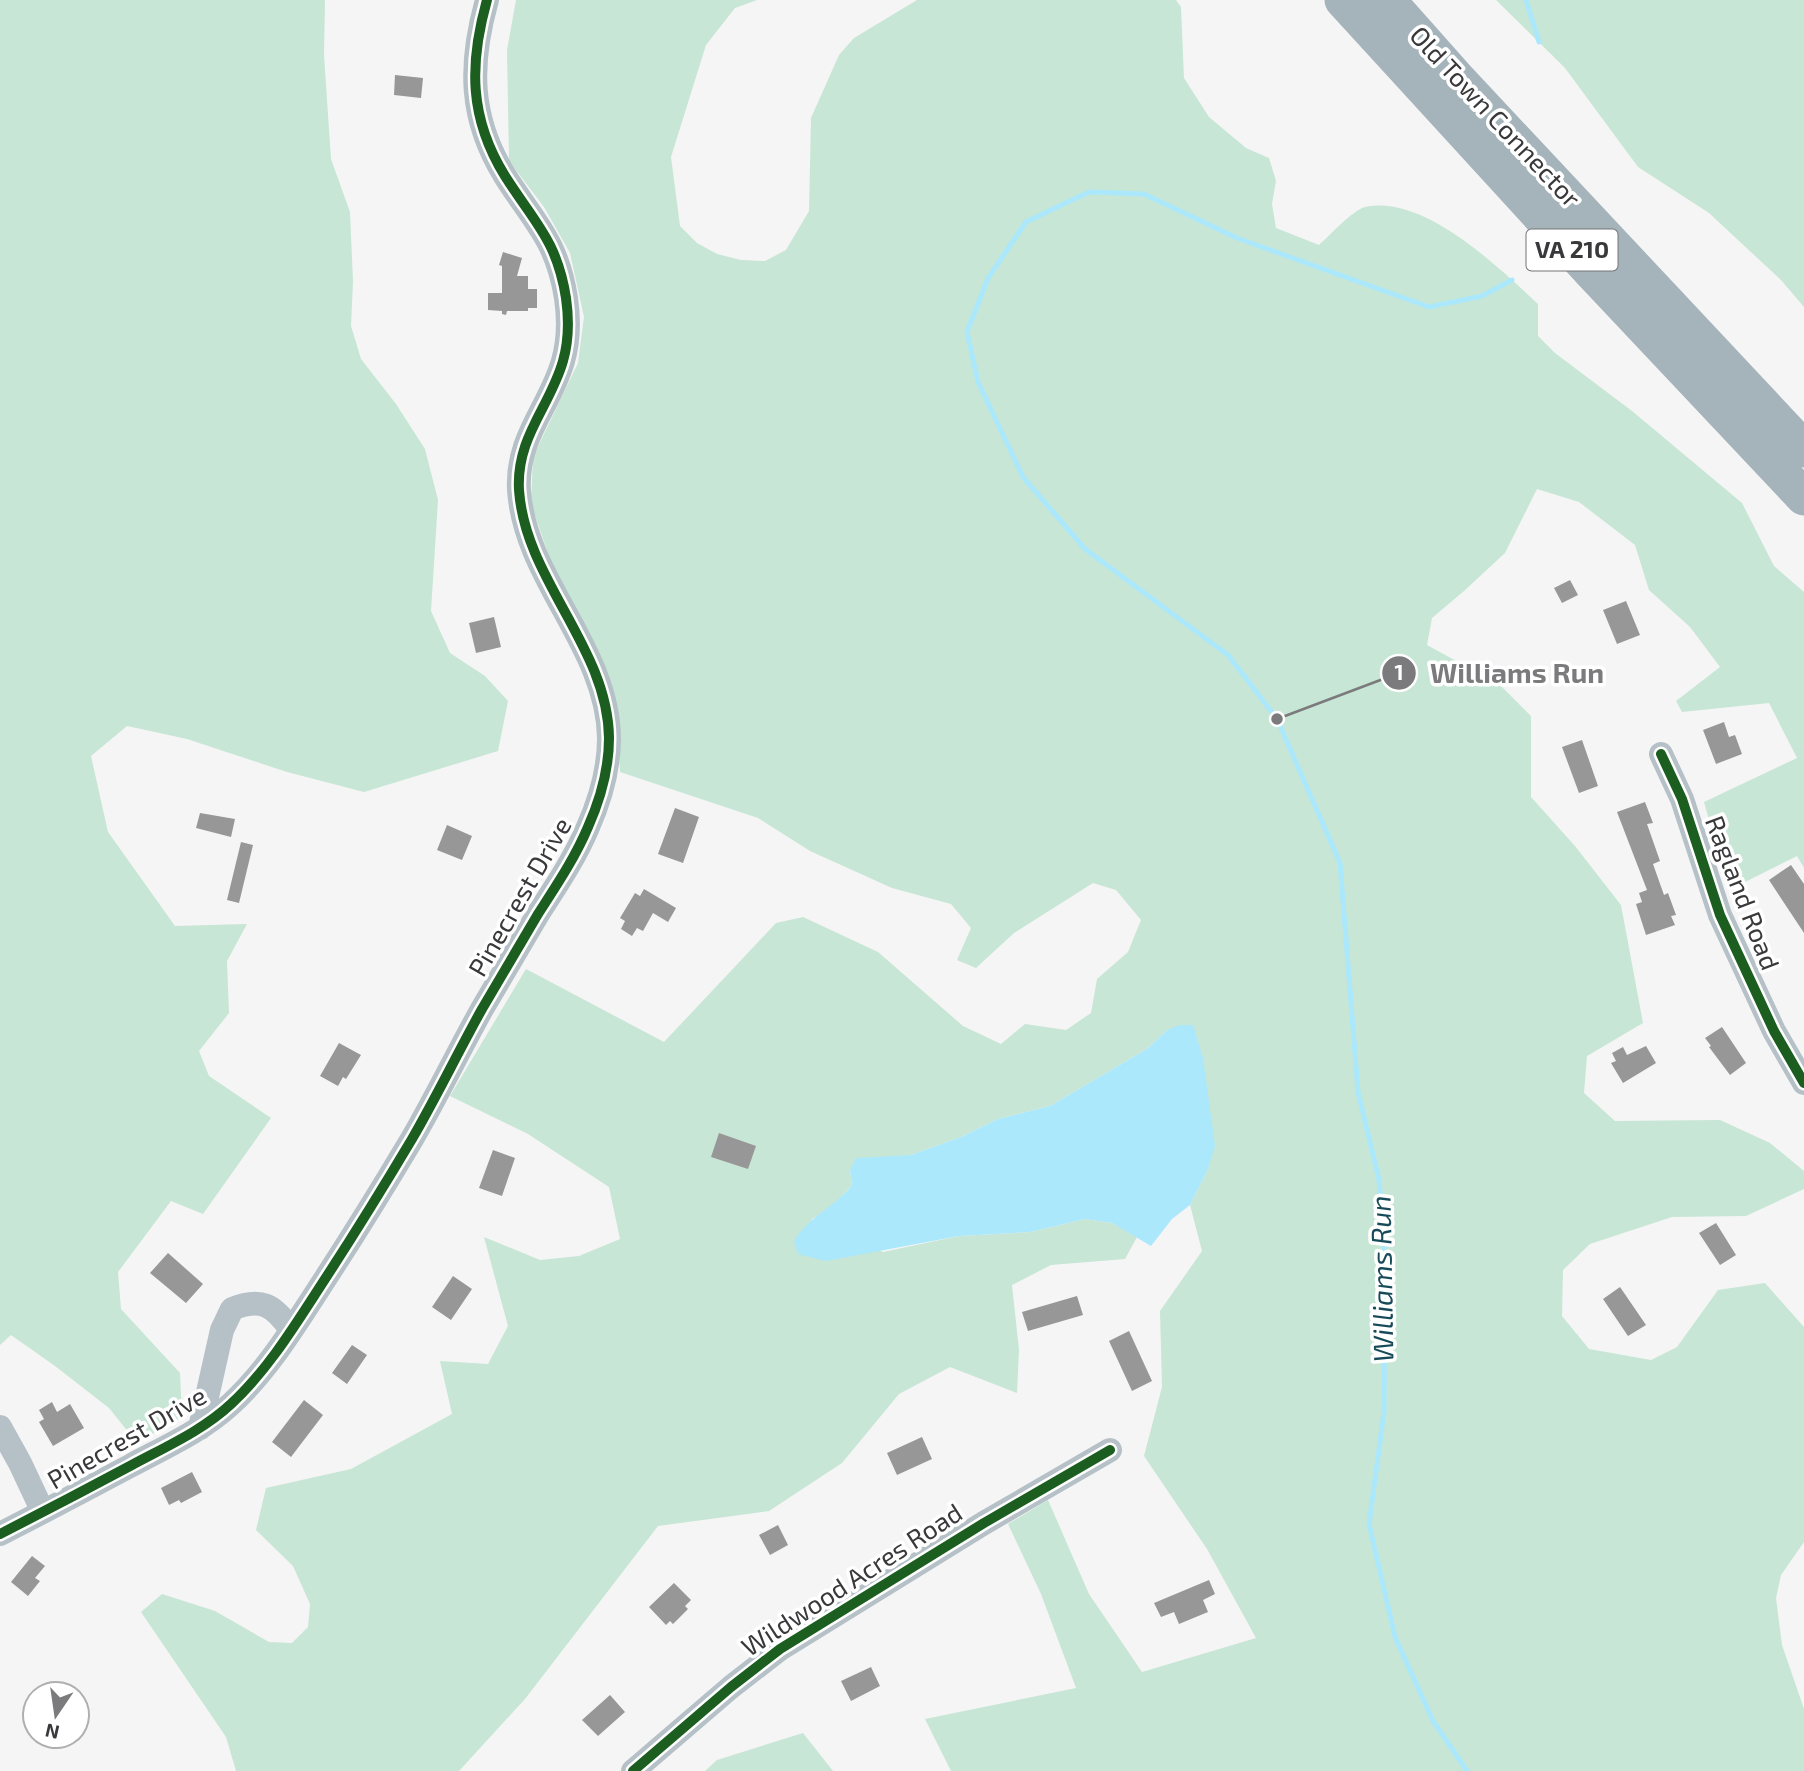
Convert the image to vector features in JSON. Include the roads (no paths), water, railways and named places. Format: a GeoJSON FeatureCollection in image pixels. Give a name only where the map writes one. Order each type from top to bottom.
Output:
{"type":"FeatureCollection","features":[{"type":"Feature","properties":{"kind":"highway","name":"Old Town Connector"},"geometry":{"type":"LineString","coordinates":[[1343,0],[1582,261],[1804,497]]}},
{"type":"Feature","properties":{"kind":"highway","name":"Old Town Connector"},"geometry":{"type":"LineString","coordinates":[[1387,0],[1459,81],[1804,449]]}},
{"type":"Feature","properties":{"kind":"street","name":"Pinecrest Drive"},"geometry":{"type":"LineString","coordinates":[[0,1534],[200,1428],[234,1401],[262,1371],[347,1245],[412,1138],[493,990],[576,854],[601,788],[608,755],[606,710],[601,690],[580,641],[535,553],[523,517],[519,490],[524,443],[555,383],[563,360],[568,318],[561,270],[553,247],[501,169],[480,124],[475,97],[476,46],[487,0]]}},
{"type":"Feature","properties":{"kind":"street","name":"Ragland Road"},"geometry":{"type":"LineString","coordinates":[[1661,754],[1685,807],[1720,915],[1774,1031],[1804,1083]]}},
{"type":"Feature","properties":{"kind":"street"},"geometry":{"type":"LineString","coordinates":[[200,1428],[222,1330],[232,1309],[244,1304],[258,1303],[280,1315],[291,1330]]}},
{"type":"Feature","properties":{"kind":"street"},"geometry":{"type":"LineString","coordinates":[[0,1427],[43,1512]]}},
{"type":"Feature","properties":{"kind":"street","name":"Wildwood Acres Road"},"geometry":{"type":"LineString","coordinates":[[634,1771],[731,1687],[780,1649],[984,1523],[1110,1450]]}},
{"type":"Feature","properties":{"kind":"water"},"geometry":{"type":"Polygon","coordinates":[[[1180,1025],[1193,1025],[1203,1058],[1215,1146],[1208,1169],[1190,1205],[1172,1219],[1151,1246],[1112,1223],[1085,1219],[1030,1232],[959,1236],[826,1261],[798,1254],[794,1241],[800,1233],[852,1185],[850,1170],[856,1158],[911,1155],[961,1137],[998,1119],[1050,1106],[1147,1049],[1167,1030],[1180,1025]]]}},
{"type":"Feature","properties":{"kind":"waterway","name":"Williams Run"},"geometry":{"type":"LineString","coordinates":[[1526,0],[1539,42]]}},
{"type":"Feature","properties":{"kind":"waterway","name":"Williams Run"},"geometry":{"type":"LineString","coordinates":[[1467,1771],[1433,1721],[1395,1637],[1369,1524],[1384,1412],[1385,1253],[1379,1180],[1358,1092],[1340,863],[1277,719],[1228,655],[1085,549],[1023,477],[978,382],[967,332],[988,278],[1026,222],[1089,192],[1144,194],[1237,238],[1429,307],[1482,296],[1512,280]]}},
{"type":"Feature","properties":{"kind":"place","name":"Williams Run"},"geometry":{"type":"Point","coordinates":[1277,719]}}]}
